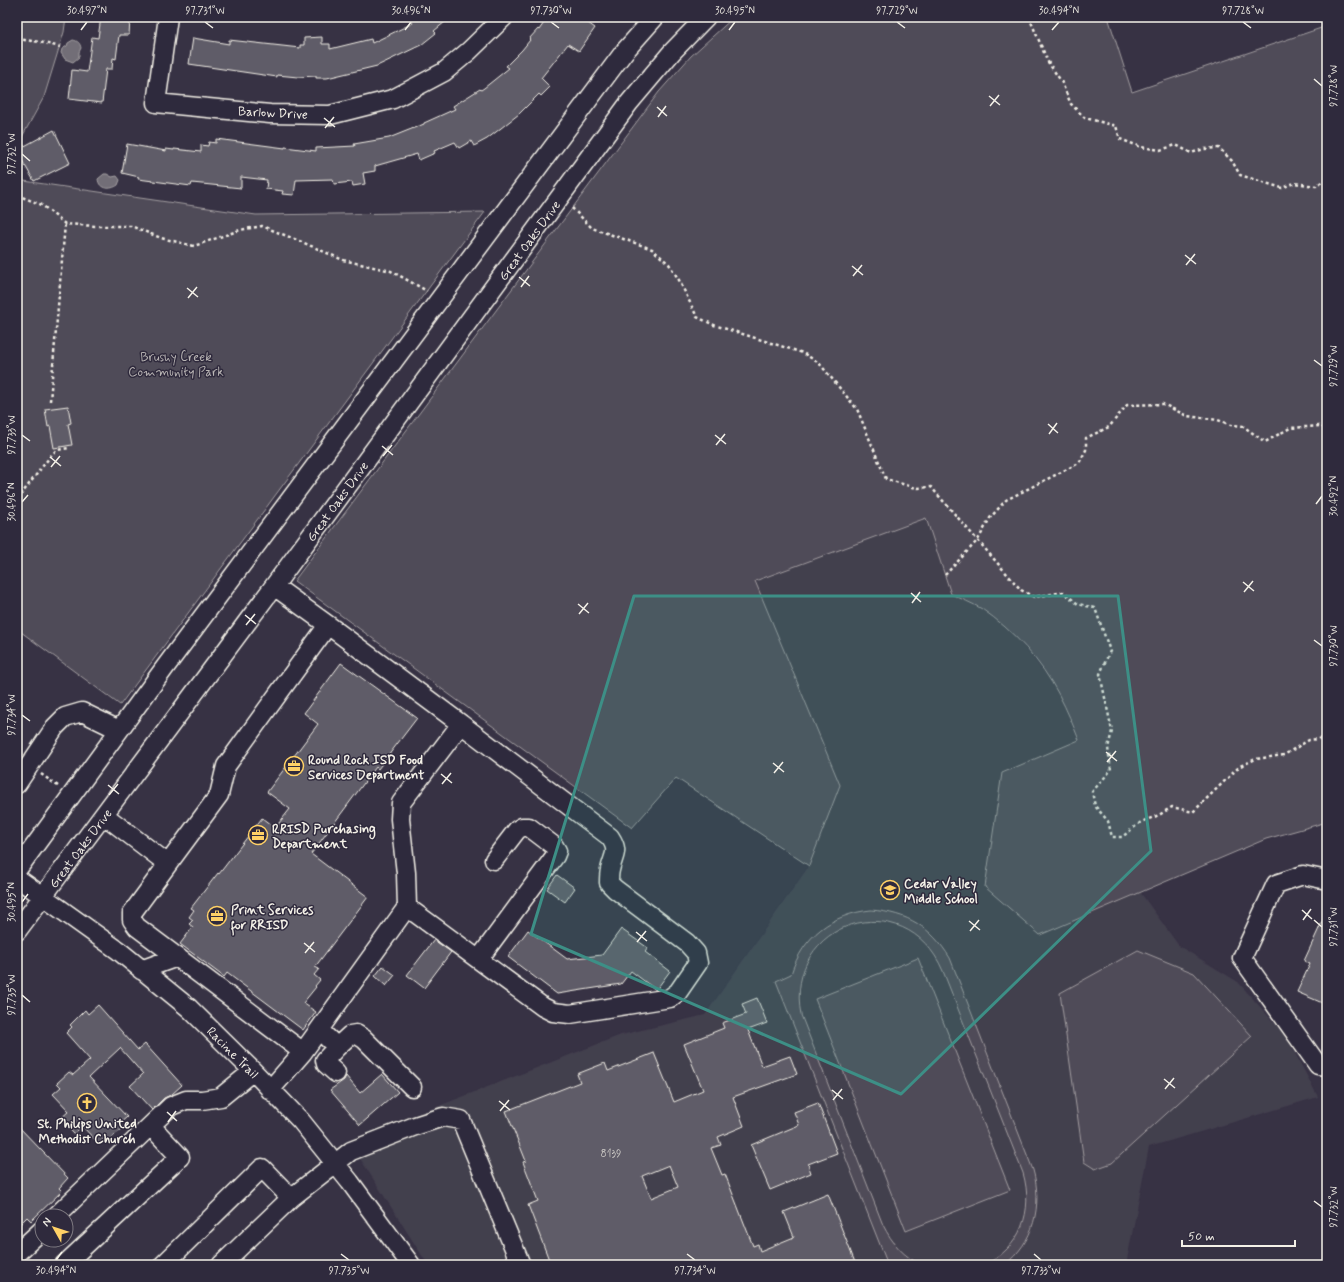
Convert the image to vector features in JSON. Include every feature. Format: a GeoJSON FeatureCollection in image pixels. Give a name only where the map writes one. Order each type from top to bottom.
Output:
{"type":"FeatureCollection","features":[{"type":"Feature","properties":{"kind":"street","name":"Barlow Drive"},"geometry":{"type":"LineString","coordinates":[[168,17],[156,103],[270,114],[330,115],[393,99],[444,72],[469,51],[504,17]]}},
{"type":"Feature","properties":{"kind":"street"},"geometry":{"type":"LineString","coordinates":[[17,870],[119,730],[624,52],[655,17]]}},
{"type":"Feature","properties":{"kind":"street","name":"Great Oaks Drive"},"geometry":{"type":"LineString","coordinates":[[17,932],[630,103],[672,52],[706,17]]}},
{"type":"Feature","properties":{"kind":"street"},"geometry":{"type":"LineString","coordinates":[[274,586],[461,724],[610,837],[615,845],[616,856],[610,869],[609,883],[687,942],[696,953],[698,963],[678,992],[670,998],[570,1014],[553,1012],[543,1007],[407,907]]}},
{"type":"Feature","properties":{"kind":"street"},"geometry":{"type":"LineString","coordinates":[[304,1052],[137,927],[132,920],[132,913],[219,795],[226,766],[328,625]]}},
{"type":"Feature","properties":{"kind":"street"},"geometry":{"type":"LineString","coordinates":[[17,784],[55,727],[65,717],[82,712],[119,730]]}},
{"type":"Feature","properties":{"kind":"street"},"geometry":{"type":"LineString","coordinates":[[270,1090],[304,1052],[407,907],[406,873],[400,819],[401,802],[461,724]]}},
{"type":"Feature","properties":{"kind":"street"},"geometry":{"type":"LineString","coordinates":[[104,815],[168,864]]}},
{"type":"Feature","properties":{"kind":"street"},"geometry":{"type":"LineString","coordinates":[[479,960],[555,856],[557,851],[554,846],[529,827],[522,827],[517,830],[494,860]]}},
{"type":"Feature","properties":{"kind":"street"},"geometry":{"type":"LineString","coordinates":[[1327,880],[1303,875],[1276,884],[1242,958],[1318,1065],[1327,1066]]}},
{"type":"Feature","properties":{"kind":"street","name":"Racine Trail"},"geometry":{"type":"LineString","coordinates":[[17,878],[118,951],[189,1008],[301,1121],[355,1188],[411,1265]]}},
{"type":"Feature","properties":{"kind":"street"},"geometry":{"type":"LineString","coordinates":[[142,970],[177,957]]}},
{"type":"Feature","properties":{"kind":"street"},"geometry":{"type":"LineString","coordinates":[[319,1030],[337,1046]]}},
{"type":"Feature","properties":{"kind":"street"},"geometry":{"type":"LineString","coordinates":[[336,1073],[326,1064],[325,1060],[337,1046],[350,1035],[356,1034],[364,1039],[412,1087]]}},
{"type":"Feature","properties":{"kind":"street"},"geometry":{"type":"LineString","coordinates":[[64,1208],[171,1106],[186,1100],[221,1098],[253,1071]]}},
{"type":"Feature","properties":{"kind":"street"},"geometry":{"type":"LineString","coordinates":[[221,1265],[291,1198],[351,1151],[415,1126],[443,1117],[461,1120],[521,1265]]}},
{"type":"Feature","properties":{"kind":"street"},"geometry":{"type":"LineString","coordinates":[[64,1265],[180,1157],[151,1126]]}},
{"type":"Feature","properties":{"kind":"street"},"geometry":{"type":"LineString","coordinates":[[164,1265],[262,1168],[291,1198]]}},
{"type":"Feature","properties":{"kind":"street"},"geometry":{"type":"LineString","coordinates":[[17,1253],[34,1237]]}},
{"type":"Feature","properties":{"kind":"path"},"geometry":{"type":"LineString","coordinates":[[1029,17],[1048,62],[1061,81],[1071,104],[1085,118],[1116,126],[1120,139],[1141,147],[1160,150],[1176,145],[1191,153],[1204,149],[1219,148],[1232,161],[1240,175],[1282,188],[1294,183],[1316,186],[1327,178]]}},
{"type":"Feature","properties":{"kind":"path"},"geometry":{"type":"LineString","coordinates":[[17,39],[40,42],[60,47]]}},
{"type":"Feature","properties":{"kind":"path"},"geometry":{"type":"LineString","coordinates":[[17,196],[42,205],[65,224],[131,226],[161,238],[194,246],[240,230],[262,226],[342,260],[391,271],[430,293]]}},
{"type":"Feature","properties":{"kind":"path"},"geometry":{"type":"LineString","coordinates":[[568,206],[592,228],[652,249],[669,264],[679,280],[697,317],[714,325],[803,353],[819,363],[857,409],[886,479],[916,488],[931,487],[1022,590],[1034,597],[1063,592],[1078,604],[1095,608],[1110,651],[1100,674],[1112,731],[1108,748],[1111,770],[1092,792],[1095,806],[1108,821],[1112,837],[1122,837],[1141,822],[1159,815],[1172,807],[1193,812],[1240,766],[1256,759],[1284,755],[1309,740],[1327,738]]}},
{"type":"Feature","properties":{"kind":"path"},"geometry":{"type":"LineString","coordinates":[[50,401],[65,224]]}},
{"type":"Feature","properties":{"kind":"path"},"geometry":{"type":"LineString","coordinates":[[945,575],[978,540],[990,518],[1006,500],[1079,463],[1086,450],[1086,438],[1109,427],[1127,405],[1163,404],[1187,416],[1218,420],[1231,425],[1244,426],[1265,442],[1290,428],[1322,426],[1327,430]]}},
{"type":"Feature","properties":{"kind":"path"},"geometry":{"type":"LineString","coordinates":[[17,500],[52,454],[57,450],[69,448]]}},
{"type":"Feature","properties":{"kind":"path"},"geometry":{"type":"LineString","coordinates":[[40,773],[62,789]]}},
{"type":"Feature","properties":{"kind":"highlighted area"},"geometry":{"type":"Polygon","coordinates":[[[634,596],[1118,596],[1151,851],[901,1094],[531,934],[634,596]]]}},
{"type":"Feature","properties":{"kind":"shaded area"},"geometry":{"type":"Polygon","coordinates":[[[73,40],[78,42],[81,48],[79,57],[73,62],[65,59],[61,53],[62,49],[73,40]]]}},
{"type":"Feature","properties":{"kind":"shaded area"},"geometry":{"type":"Polygon","coordinates":[[[104,174],[112,177],[117,176],[120,180],[118,185],[112,188],[103,187],[99,183],[98,179],[104,174]]]}},
{"type":"Feature","properties":{"kind":"shaded area","name":"Cedar Valley Middle School"},"geometry":{"type":"Polygon","coordinates":[[[926,518],[951,594],[980,608],[998,621],[1017,638],[1048,677],[1060,696],[1079,741],[1002,773],[1040,935],[1140,892],[1179,946],[1238,982],[1286,1036],[1318,1097],[1149,1147],[1126,1265],[428,1265],[349,1141],[621,1035],[705,1015],[809,866],[840,785],[755,581],[926,518]]]}},
{"type":"Feature","properties":{"kind":"green space"},"geometry":{"type":"Polygon","coordinates":[[[17,17],[66,17],[64,32],[44,97],[17,146],[17,17]]]}},
{"type":"Feature","properties":{"kind":"green space"},"geometry":{"type":"Polygon","coordinates":[[[734,17],[1108,17],[1132,92],[1327,26],[1327,822],[1266,839],[1040,935],[985,887],[1002,773],[1079,740],[1065,706],[1052,682],[1026,648],[1005,627],[982,609],[951,594],[926,518],[755,581],[840,785],[809,866],[676,778],[632,828],[294,581],[659,92],[691,56],[734,17]]]}},
{"type":"Feature","properties":{"kind":"green space","name":"Brushy Creek Community Park"},"geometry":{"type":"Polygon","coordinates":[[[17,180],[256,215],[485,212],[120,705],[17,629],[17,180]]]}},
{"type":"Feature","properties":{"kind":"green space"},"geometry":{"type":"Polygon","coordinates":[[[871,910],[896,914],[917,924],[935,938],[950,958],[1033,1170],[1037,1197],[1034,1222],[1023,1246],[1004,1265],[984,1265],[997,1258],[1007,1249],[1016,1238],[1022,1227],[1027,1201],[1023,1173],[943,971],[926,944],[903,928],[877,921],[851,925],[828,937],[810,956],[800,983],[801,1015],[883,1225],[890,1238],[899,1249],[904,1254],[922,1265],[888,1265],[776,981],[791,974],[803,949],[811,938],[821,929],[844,916],[871,910]]]}},
{"type":"Feature","properties":{"kind":"green space"},"geometry":{"type":"Polygon","coordinates":[[[1138,950],[1194,973],[1252,1036],[1112,1163],[1095,1169],[1084,1162],[1060,993],[1138,950]]]}},
{"type":"Feature","properties":{"kind":"green space"},"geometry":{"type":"Polygon","coordinates":[[[918,958],[1010,1190],[906,1231],[815,999],[918,958]]]}},
{"type":"Feature","properties":{"kind":"building"},"geometry":{"type":"Polygon","coordinates":[[[101,17],[129,17],[129,35],[119,35],[116,59],[113,58],[112,69],[106,69],[102,103],[69,99],[72,70],[87,72],[92,37],[98,38],[101,17]]]}},
{"type":"Feature","properties":{"kind":"building"},"geometry":{"type":"Polygon","coordinates":[[[408,17],[451,17],[434,31],[436,33],[421,45],[377,66],[327,78],[316,78],[316,76],[298,77],[277,75],[277,77],[189,64],[193,38],[229,44],[229,40],[300,48],[300,45],[304,45],[304,38],[322,37],[322,44],[330,44],[330,49],[371,39],[372,43],[413,23],[408,17]]]}},
{"type":"Feature","properties":{"kind":"building"},"geometry":{"type":"Polygon","coordinates":[[[548,17],[580,17],[595,28],[579,51],[568,44],[541,78],[550,87],[541,96],[539,94],[519,114],[487,139],[474,146],[471,141],[459,148],[455,142],[434,151],[435,153],[419,160],[417,154],[375,166],[375,171],[363,173],[365,184],[353,186],[352,182],[334,184],[333,179],[296,180],[294,195],[282,194],[283,191],[266,189],[267,180],[241,177],[241,188],[192,183],[191,186],[138,179],[139,177],[122,173],[127,144],[166,151],[166,149],[174,149],[201,152],[201,145],[208,146],[209,142],[216,143],[216,139],[316,151],[316,148],[355,146],[354,144],[389,138],[424,124],[455,109],[453,106],[484,88],[509,68],[506,66],[522,50],[530,40],[529,39],[538,29],[539,30],[548,17]]]}},
{"type":"Feature","properties":{"kind":"building"},"geometry":{"type":"Polygon","coordinates":[[[54,130],[70,163],[34,181],[23,162],[19,149],[54,130]]]}},
{"type":"Feature","properties":{"kind":"building"},"geometry":{"type":"Polygon","coordinates":[[[68,406],[71,423],[68,424],[72,445],[54,448],[45,409],[68,406]]]}},
{"type":"Feature","properties":{"kind":"building"},"geometry":{"type":"Polygon","coordinates":[[[341,663],[417,718],[378,769],[376,767],[311,854],[368,897],[315,967],[319,969],[314,975],[320,980],[303,1003],[316,1012],[303,1030],[227,973],[224,977],[180,944],[193,927],[189,924],[193,920],[189,917],[194,910],[191,908],[262,818],[275,828],[290,809],[267,792],[318,724],[304,713],[341,663]]]}},
{"type":"Feature","properties":{"kind":"building"},"geometry":{"type":"Polygon","coordinates":[[[557,875],[575,888],[565,902],[547,889],[557,875]]]}},
{"type":"Feature","properties":{"kind":"building"},"geometry":{"type":"Polygon","coordinates":[[[1327,911],[1327,1005],[1297,992],[1310,964],[1304,961],[1327,911]]]}},
{"type":"Feature","properties":{"kind":"building"},"geometry":{"type":"Polygon","coordinates":[[[621,929],[648,948],[645,952],[670,971],[656,990],[631,971],[621,984],[557,994],[508,957],[528,930],[567,959],[602,955],[621,929]]]}},
{"type":"Feature","properties":{"kind":"building"},"geometry":{"type":"Polygon","coordinates":[[[434,940],[451,952],[424,988],[407,975],[434,940]]]}},
{"type":"Feature","properties":{"kind":"building"},"geometry":{"type":"Polygon","coordinates":[[[383,966],[395,975],[386,986],[375,976],[383,966]]]}},
{"type":"Feature","properties":{"kind":"building"},"geometry":{"type":"Polygon","coordinates":[[[757,998],[767,1023],[748,1030],[762,1066],[790,1056],[797,1074],[733,1097],[744,1126],[718,1137],[721,1145],[711,1148],[722,1175],[725,1174],[753,1246],[758,1244],[760,1251],[794,1237],[784,1212],[828,1194],[856,1265],[551,1265],[528,1205],[538,1201],[523,1162],[526,1161],[506,1111],[580,1082],[577,1074],[605,1063],[608,1071],[654,1053],[674,1102],[703,1090],[684,1044],[724,1028],[722,1023],[746,1014],[742,1004],[757,998]],[[669,1165],[642,1176],[651,1198],[678,1187],[669,1165]]]}},
{"type":"Feature","properties":{"kind":"building"},"geometry":{"type":"Polygon","coordinates":[[[98,1005],[138,1050],[145,1044],[182,1085],[171,1095],[164,1098],[152,1110],[130,1086],[143,1074],[120,1048],[89,1077],[127,1117],[119,1124],[123,1128],[109,1140],[106,1137],[99,1144],[82,1126],[74,1134],[60,1119],[69,1111],[53,1094],[61,1087],[57,1083],[69,1072],[73,1075],[90,1060],[66,1033],[72,1027],[70,1025],[85,1010],[88,1014],[98,1005]]]}},
{"type":"Feature","properties":{"kind":"building"},"geometry":{"type":"Polygon","coordinates":[[[382,1074],[398,1092],[360,1125],[330,1090],[344,1080],[346,1076],[360,1093],[382,1074]]]}},
{"type":"Feature","properties":{"kind":"building"},"geometry":{"type":"Polygon","coordinates":[[[818,1103],[837,1153],[808,1164],[811,1173],[770,1190],[751,1145],[799,1125],[794,1112],[818,1103]]]}},
{"type":"Feature","properties":{"kind":"building"},"geometry":{"type":"Polygon","coordinates":[[[17,1125],[68,1178],[59,1188],[62,1191],[44,1208],[34,1208],[34,1218],[31,1221],[27,1217],[17,1227],[17,1125]]]}},
{"type":"Feature","properties":{"kind":"place","name":"Round Rock ISD Food Services Department"},"geometry":{"type":"Point","coordinates":[294,766]}},
{"type":"Feature","properties":{"kind":"place","name":"RRISD Purchasing Department"},"geometry":{"type":"Point","coordinates":[258,835]}},
{"type":"Feature","properties":{"kind":"place","name":"Cedar Valley Middle School"},"geometry":{"type":"Point","coordinates":[890,890]}},
{"type":"Feature","properties":{"kind":"place","name":"Print Services for RRISD"},"geometry":{"type":"Point","coordinates":[217,916]}},
{"type":"Feature","properties":{"kind":"place","name":"St. Philips United Methodist Church"},"geometry":{"type":"Point","coordinates":[87,1103]}}]}
